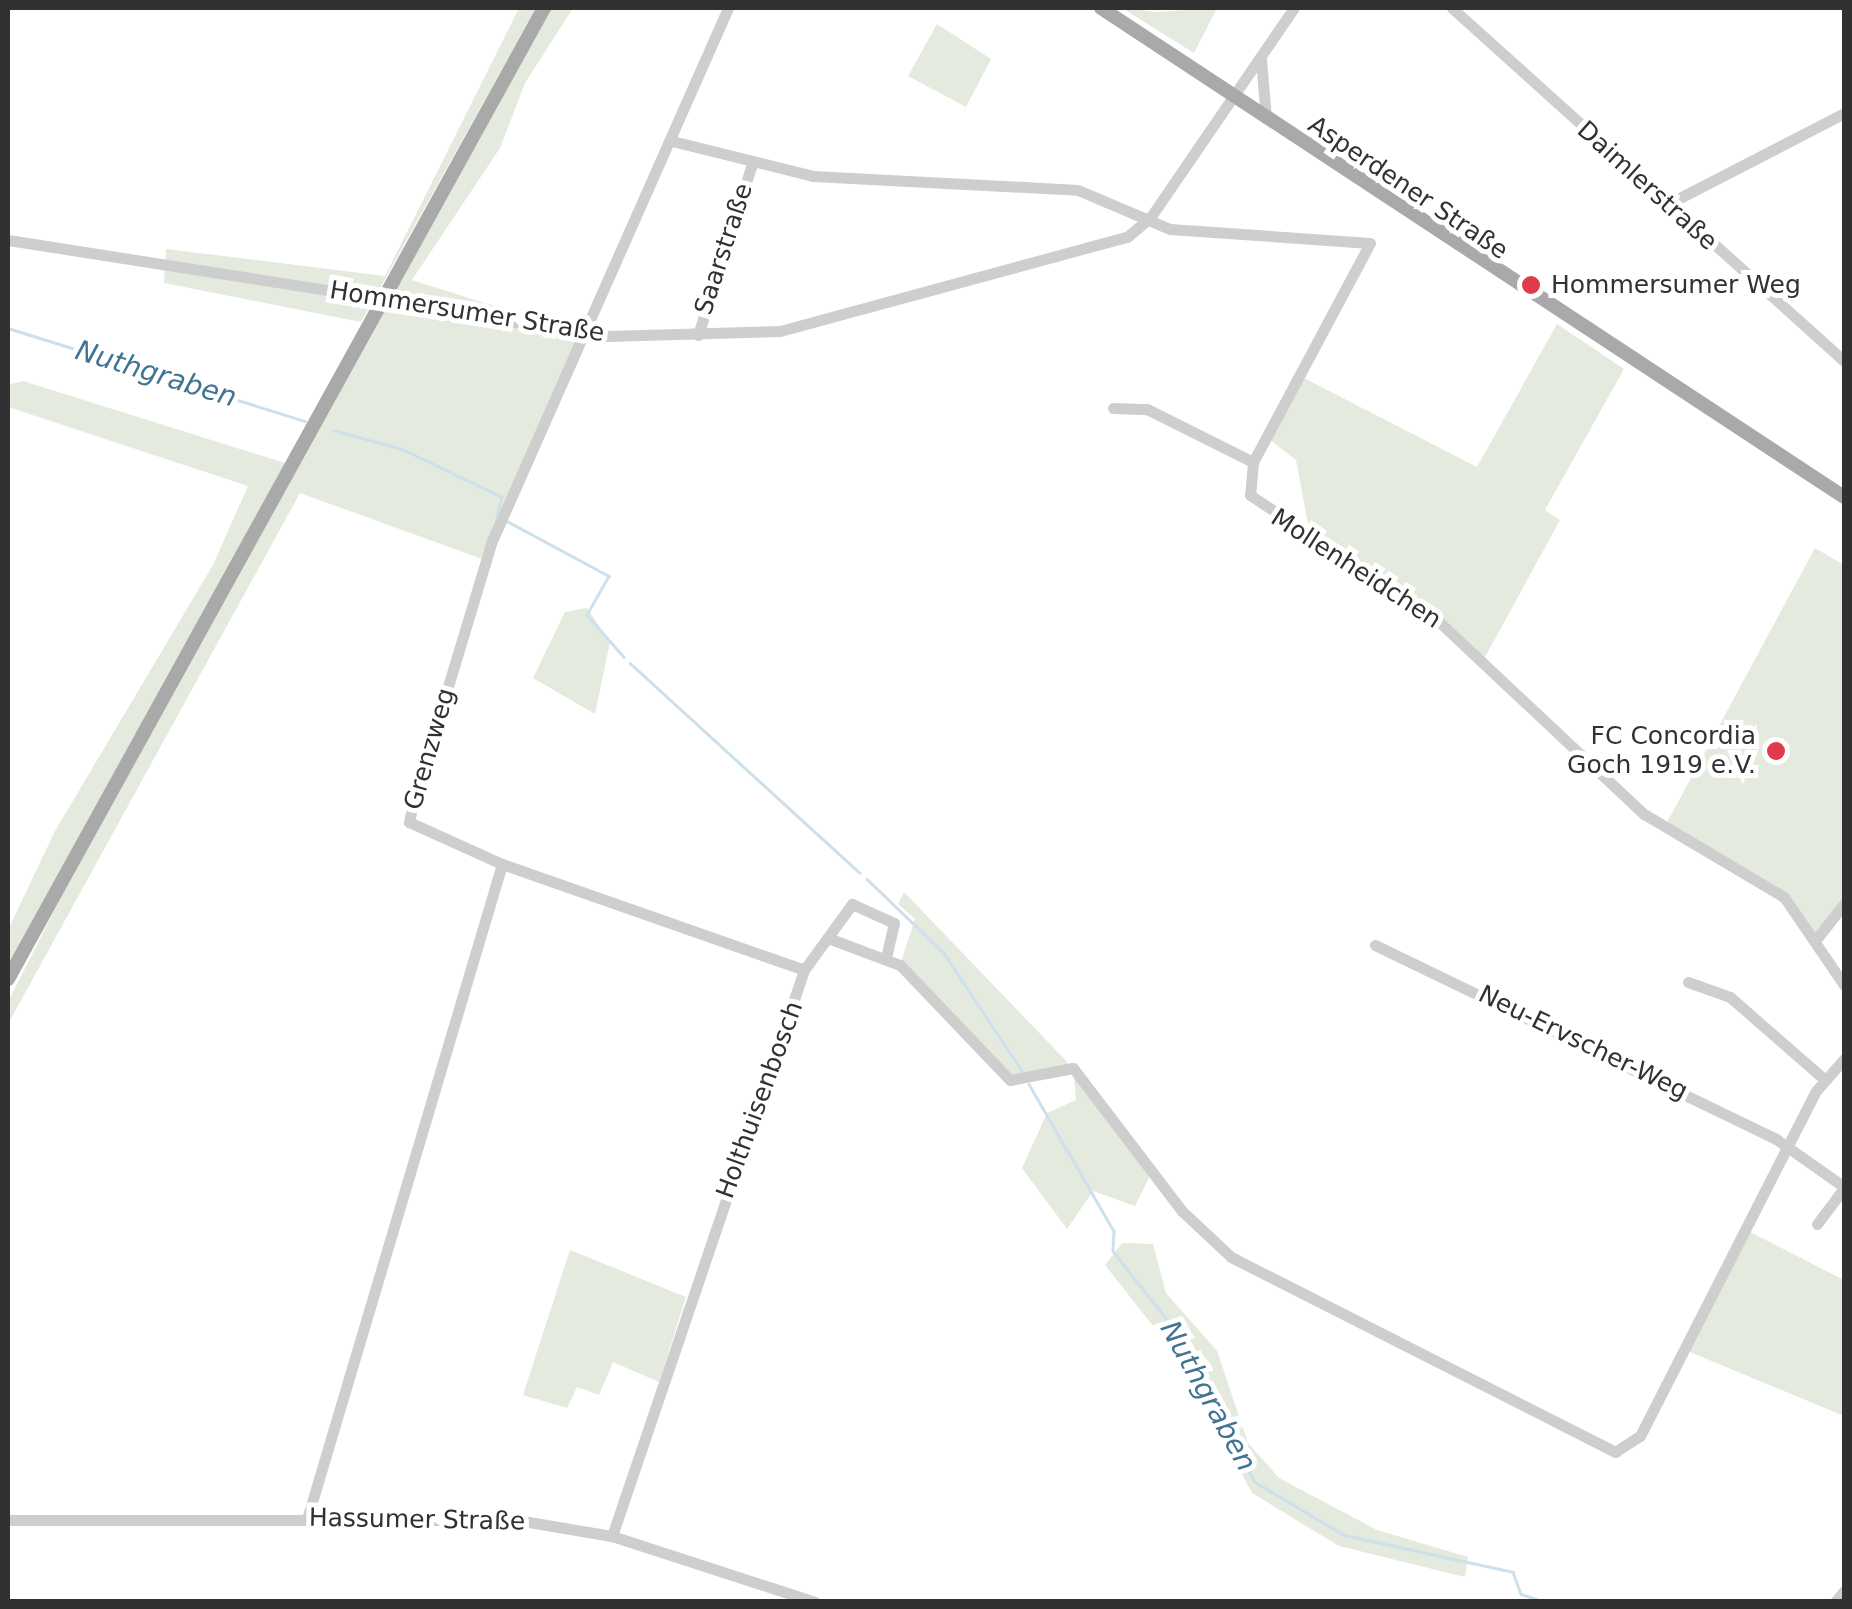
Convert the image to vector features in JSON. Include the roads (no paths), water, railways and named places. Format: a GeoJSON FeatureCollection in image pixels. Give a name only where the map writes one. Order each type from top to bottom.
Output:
{"type":"FeatureCollection","features":[{"type":"Feature","properties":{"kind":"main road"},"geometry":{"type":"LineString","coordinates":[[8,980],[544,8]]}},
{"type":"Feature","properties":{"kind":"main road","name":"Asperdener Straße"},"geometry":{"type":"LineString","coordinates":[[1101,8],[1844,497]]}},
{"type":"Feature","properties":{"kind":"street","name":"Grenzweg"},"geometry":{"type":"LineString","coordinates":[[502,864],[409,822],[492,541],[728,8]]}},
{"type":"Feature","properties":{"kind":"street","name":"Hommersumer Straße"},"geometry":{"type":"LineString","coordinates":[[8,240],[583,334],[780,331],[1126,237],[1150,218],[1236,98],[1294,8]]}},
{"type":"Feature","properties":{"kind":"street","name":"Daimlerstraße"},"geometry":{"type":"LineString","coordinates":[[1452,8],[1844,361]]}},
{"type":"Feature","properties":{"kind":"street"},"geometry":{"type":"LineString","coordinates":[[1262,55],[1266,118]]}},
{"type":"Feature","properties":{"kind":"street"},"geometry":{"type":"LineString","coordinates":[[1668,204],[1844,113]]}},
{"type":"Feature","properties":{"kind":"street"},"geometry":{"type":"LineString","coordinates":[[672,140],[752,164],[858,179],[1050,186],[1170,228],[1370,243],[1253,462],[1147,409],[1113,408]]}},
{"type":"Feature","properties":{"kind":"street","name":"Saarstraße"},"geometry":{"type":"LineString","coordinates":[[698,335],[752,164]]}},
{"type":"Feature","properties":{"kind":"street","name":"Mollenheidchen"},"geometry":{"type":"LineString","coordinates":[[1253,462],[1250,496],[1278,522],[1434,617],[1644,814],[1784,897],[1815,932]]}},
{"type":"Feature","properties":{"kind":"street"},"geometry":{"type":"LineString","coordinates":[[307,1518],[502,864]]}},
{"type":"Feature","properties":{"kind":"street","name":"Holthuisenbosch"},"geometry":{"type":"LineString","coordinates":[[502,864],[804,970],[612,1536]]}},
{"type":"Feature","properties":{"kind":"street"},"geometry":{"type":"LineString","coordinates":[[804,970],[846,907],[862,904],[894,922],[886,956]]}},
{"type":"Feature","properties":{"kind":"street"},"geometry":{"type":"LineString","coordinates":[[1844,904],[1815,932],[1844,986]]}},
{"type":"Feature","properties":{"kind":"street"},"geometry":{"type":"LineString","coordinates":[[828,938],[886,956],[957,1018],[1010,1080],[1074,1068],[1182,1211],[1231,1257],[1615,1452],[1640,1436],[1744,1229],[1825,1080],[1844,1059]]}},
{"type":"Feature","properties":{"kind":"street","name":"Neu-Ervscher-Weg"},"geometry":{"type":"LineString","coordinates":[[1375,945],[1788,1149],[1844,1188]]}},
{"type":"Feature","properties":{"kind":"street"},"geometry":{"type":"LineString","coordinates":[[1688,982],[1730,997],[1825,1080]]}},
{"type":"Feature","properties":{"kind":"street"},"geometry":{"type":"LineString","coordinates":[[1817,1224],[1844,1188]]}},
{"type":"Feature","properties":{"kind":"street","name":"Hassumer Straße"},"geometry":{"type":"LineString","coordinates":[[8,1520],[516,1520],[612,1536],[815,1602]]}},
{"type":"Feature","properties":{"kind":"street"},"geometry":{"type":"LineString","coordinates":[[1834,1602],[1844,1591]]}},
{"type":"Feature","properties":{"kind":"waterway","name":"Nuthgraben"},"geometry":{"type":"LineString","coordinates":[[8,328],[305,421]]}},
{"type":"Feature","properties":{"kind":"waterway","name":"Nuthgraben"},"geometry":{"type":"LineString","coordinates":[[333,430],[402,449],[502,497],[497,516]]}},
{"type":"Feature","properties":{"kind":"waterway","name":"Nuthgraben"},"geometry":{"type":"LineString","coordinates":[[507,521],[609,576],[587,615],[624,657]]}},
{"type":"Feature","properties":{"kind":"waterway","name":"Nuthgraben"},"geometry":{"type":"LineString","coordinates":[[630,663],[860,873]]}},
{"type":"Feature","properties":{"kind":"waterway","name":"Nuthgraben"},"geometry":{"type":"LineString","coordinates":[[867,879],[944,953],[1022,1071]]}},
{"type":"Feature","properties":{"kind":"waterway","name":"Nuthgraben"},"geometry":{"type":"LineString","coordinates":[[1029,1084],[1114,1231],[1113,1251],[1176,1331],[1255,1482],[1344,1535],[1513,1572],[1521,1594],[1546,1602]]}},
{"type":"Feature","properties":{"kind":"place","name":"Hommersumer Weg"},"geometry":{"type":"Point","coordinates":[1531,285]}},
{"type":"Feature","properties":{"kind":"place","name":"FC Concordia Goch 1919 e.V."},"geometry":{"type":"Point","coordinates":[1776,751]}}]}
